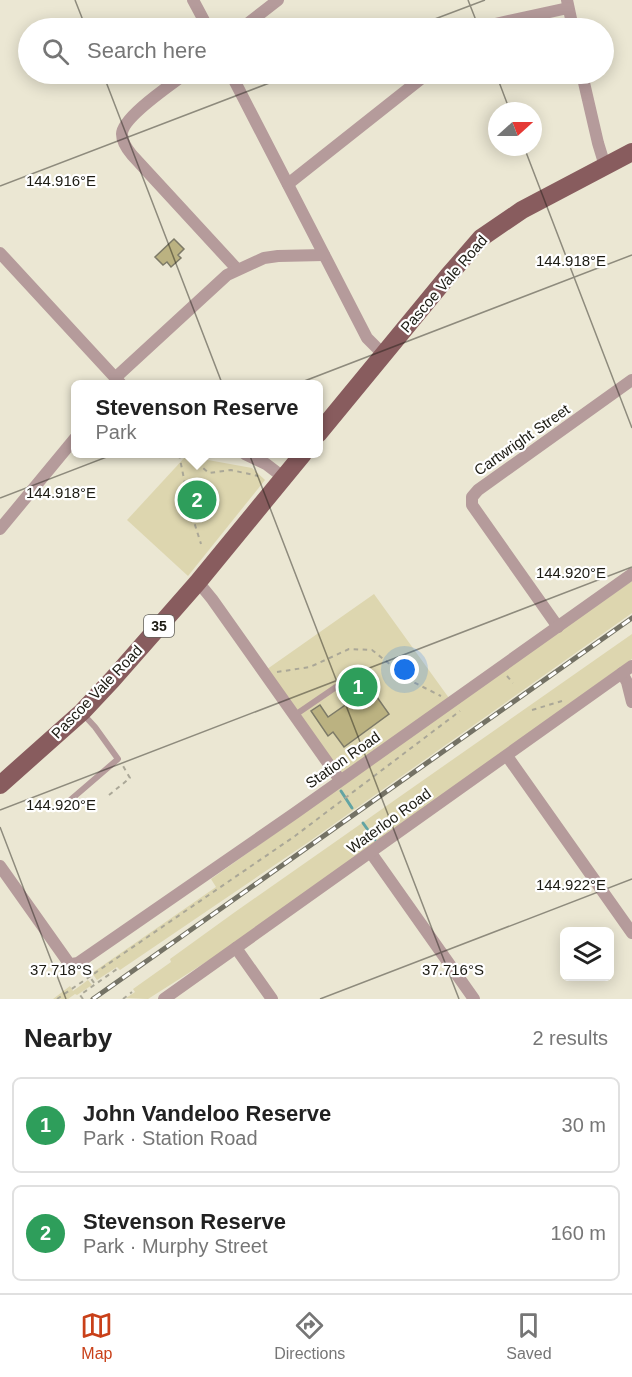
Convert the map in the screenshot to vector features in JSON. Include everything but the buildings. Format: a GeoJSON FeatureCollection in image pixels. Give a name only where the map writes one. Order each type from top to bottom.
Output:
{"type":"FeatureCollection","features":[{"type":"Feature","properties":{"kind":"main road","name":"Pascoe Vale Road"},"geometry":{"type":"LineString","coordinates":[[323,429],[481,238],[522,210],[632,152]]}},
{"type":"Feature","properties":{"kind":"main road","name":"Pascoe Vale Road"},"geometry":{"type":"LineString","coordinates":[[0,785],[82,712],[118,673],[198,582],[299,458]]}},
{"type":"Feature","properties":{"kind":"street"},"geometry":{"type":"LineString","coordinates":[[193,0],[203,18]]}},
{"type":"Feature","properties":{"kind":"street"},"geometry":{"type":"LineString","coordinates":[[255,18],[278,0]]}},
{"type":"Feature","properties":{"kind":"street"},"geometry":{"type":"LineString","coordinates":[[517,18],[567,4]]}},
{"type":"Feature","properties":{"kind":"street"},"geometry":{"type":"LineString","coordinates":[[172,84],[130,117],[123,129],[123,140],[132,155],[237,269]]}},
{"type":"Feature","properties":{"kind":"street"},"geometry":{"type":"LineString","coordinates":[[236,84],[367,339],[384,355]]}},
{"type":"Feature","properties":{"kind":"street"},"geometry":{"type":"LineString","coordinates":[[288,184],[414,84]]}},
{"type":"Feature","properties":{"kind":"street"},"geometry":{"type":"LineString","coordinates":[[584,84],[605,166]]}},
{"type":"Feature","properties":{"kind":"street"},"geometry":{"type":"LineString","coordinates":[[0,254],[116,380]]}},
{"type":"Feature","properties":{"kind":"street"},"geometry":{"type":"LineString","coordinates":[[120,380],[216,284],[237,269],[264,258],[324,255]]}},
{"type":"Feature","properties":{"kind":"street","name":"Cartwright Street"},"geometry":{"type":"LineString","coordinates":[[558,627],[472,505],[472,496],[632,380]]}},
{"type":"Feature","properties":{"kind":"street"},"geometry":{"type":"LineString","coordinates":[[0,529],[71,442]]}},
{"type":"Feature","properties":{"kind":"street"},"geometry":{"type":"LineString","coordinates":[[255,458],[284,477]]}},
{"type":"Feature","properties":{"kind":"street","name":"Station Road"},"geometry":{"type":"LineString","coordinates":[[0,866],[68,962],[76,964],[632,574]]}},
{"type":"Feature","properties":{"kind":"street"},"geometry":{"type":"LineString","coordinates":[[198,582],[213,599],[340,780]]}},
{"type":"Feature","properties":{"kind":"street"},"geometry":{"type":"LineString","coordinates":[[627,670],[627,682],[632,702]]}},
{"type":"Feature","properties":{"kind":"street","name":"Waterloo Road"},"geometry":{"type":"LineString","coordinates":[[164,999],[627,670]]}},
{"type":"Feature","properties":{"kind":"street"},"geometry":{"type":"LineString","coordinates":[[507,756],[632,933]]}},
{"type":"Feature","properties":{"kind":"street"},"geometry":{"type":"LineString","coordinates":[[371,853],[474,999]]}},
{"type":"Feature","properties":{"kind":"street"},"geometry":{"type":"LineString","coordinates":[[236,948],[272,999]]}},
{"type":"Feature","properties":{"kind":"lane"},"geometry":{"type":"LineString","coordinates":[[295,716],[336,687]]}},
{"type":"Feature","properties":{"kind":"lane"},"geometry":{"type":"LineString","coordinates":[[68,802],[118,759],[82,712]]}},
{"type":"Feature","properties":{"kind":"path"},"geometry":{"type":"LineString","coordinates":[[179,458],[190,509],[201,544]]}},
{"type":"Feature","properties":{"kind":"path"},"geometry":{"type":"LineString","coordinates":[[200,460],[203,468],[209,473],[231,470],[258,476]]}},
{"type":"Feature","properties":{"kind":"path"},"geometry":{"type":"LineString","coordinates":[[265,674],[310,667],[349,649],[372,650],[411,681],[441,696]]}},
{"type":"Feature","properties":{"kind":"path"},"geometry":{"type":"LineString","coordinates":[[507,675],[513,683]]}},
{"type":"Feature","properties":{"kind":"path"},"geometry":{"type":"LineString","coordinates":[[532,710],[574,696],[579,702]]}},
{"type":"Feature","properties":{"kind":"path"},"geometry":{"type":"LineString","coordinates":[[57,999],[244,873],[462,710]]}},
{"type":"Feature","properties":{"kind":"path"},"geometry":{"type":"LineString","coordinates":[[109,795],[130,778],[118,759]]}},
{"type":"Feature","properties":{"kind":"path"},"geometry":{"type":"LineString","coordinates":[[83,999],[80,995],[117,969]]}},
{"type":"Feature","properties":{"kind":"path"},"geometry":{"type":"LineString","coordinates":[[89,976],[94,984]]}},
{"type":"Feature","properties":{"kind":"path"},"geometry":{"type":"LineString","coordinates":[[123,999],[132,992]]}},
{"type":"Feature","properties":{"kind":"shaded area"},"geometry":{"type":"Polygon","coordinates":[[[184,458],[197,458],[252,468],[265,480],[188,576],[127,520],[184,458]]]}},
{"type":"Feature","properties":{"kind":"shaded area"},"geometry":{"type":"Polygon","coordinates":[[[632,581],[632,613],[310,841],[120,970],[117,967],[97,980],[92,973],[216,887],[211,879],[345,784],[263,672],[374,594],[454,705],[632,581]]]}},
{"type":"Feature","properties":{"kind":"shaded area"},"geometry":{"type":"Polygon","coordinates":[[[632,634],[632,659],[228,948],[148,999],[126,998],[135,992],[133,989],[171,962],[170,959],[235,912],[632,634]]]}},
{"type":"Feature","properties":{"kind":"shaded area"},"geometry":{"type":"Polygon","coordinates":[[[88,980],[92,985],[77,995],[68,999],[53,999],[70,986],[73,991],[88,980]]]}},
{"type":"Feature","properties":{"kind":"waterway"},"geometry":{"type":"LineString","coordinates":[[341,791],[352,808]]}},
{"type":"Feature","properties":{"kind":"waterway"},"geometry":{"type":"LineString","coordinates":[[363,823],[375,840]]}},
{"type":"Feature","properties":{"kind":"railway"},"geometry":{"type":"LineString","coordinates":[[93,999],[632,618]]}},
{"type":"Feature","properties":{"kind":"place","name":"Stevenson Reserve"},"geometry":{"type":"Point","coordinates":[197,500]}},
{"type":"Feature","properties":{"kind":"place","name":"John Vandeloo Reserve"},"geometry":{"type":"Point","coordinates":[358,687]}}]}
